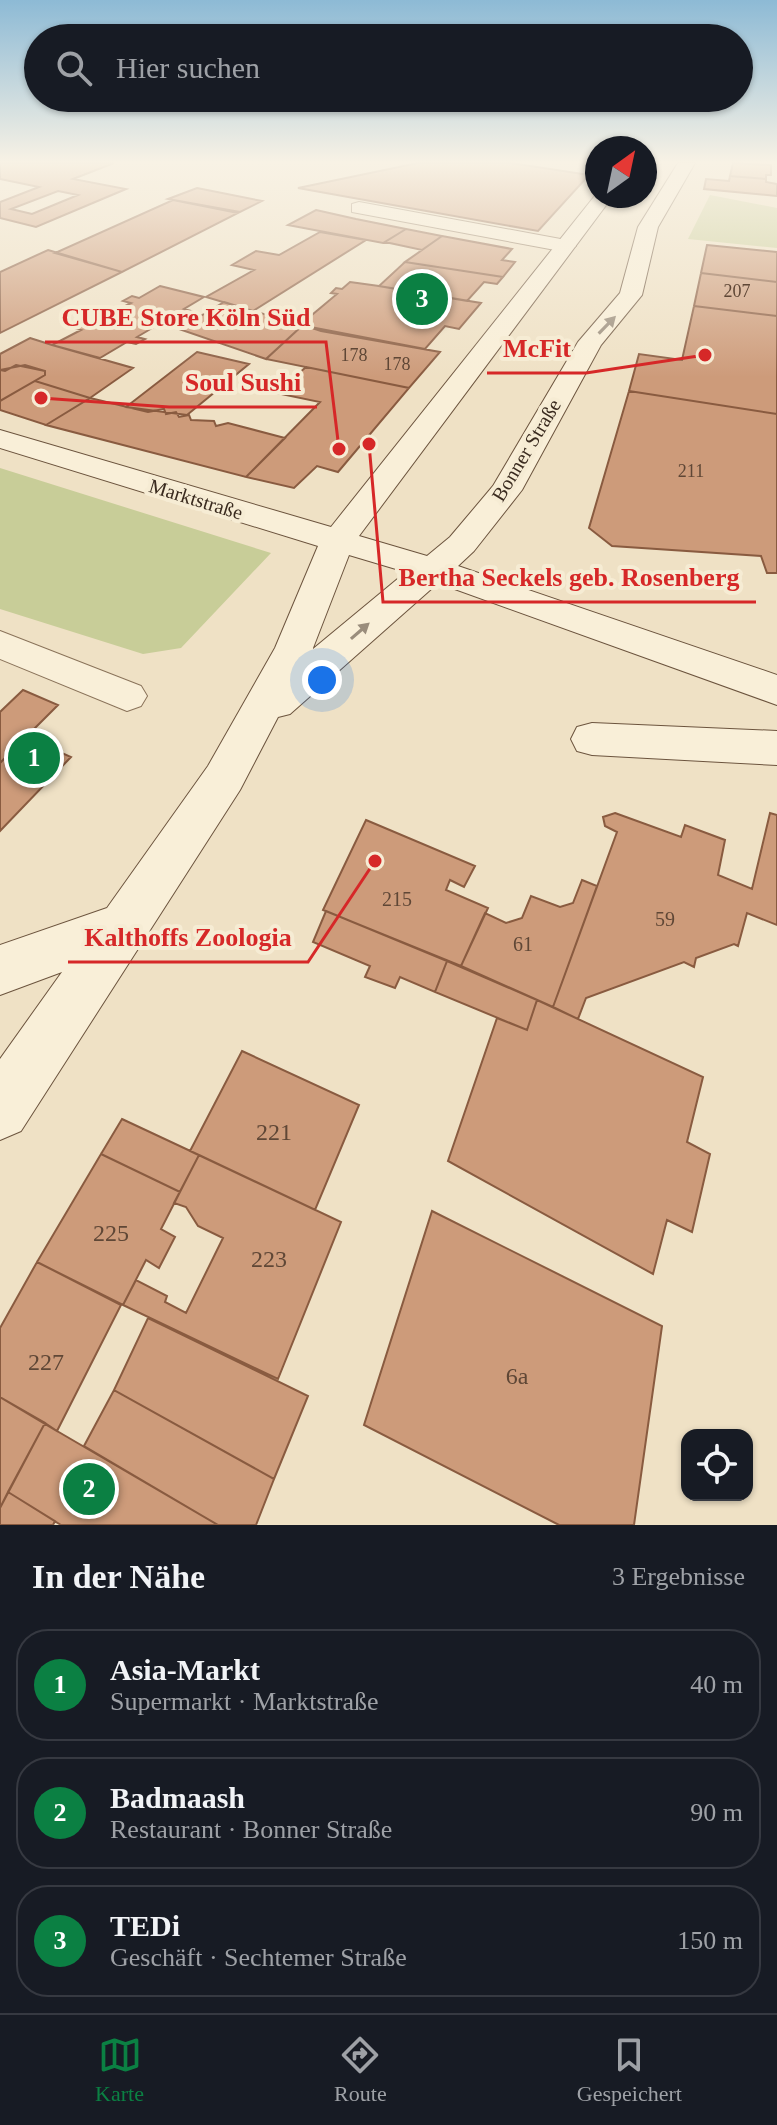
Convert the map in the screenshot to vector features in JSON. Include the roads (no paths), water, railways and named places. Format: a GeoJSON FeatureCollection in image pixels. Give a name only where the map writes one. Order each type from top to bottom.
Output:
{"type":"FeatureCollection","features":[{"type":"Feature","properties":{"kind":"main road"},"geometry":{"type":"LineString","coordinates":[[502,234],[566,246]]}},
{"type":"Feature","properties":{"kind":"main road","name":"Bonner Straße"},"geometry":{"type":"LineString","coordinates":[[0,1110],[224,778],[294,648],[337,542],[575,234]]}},
{"type":"Feature","properties":{"kind":"main road","name":"Bonner Straße"},"geometry":{"type":"LineString","coordinates":[[258,718],[462,544],[506,490],[590,342],[631,295],[646,234]]}},
{"type":"Feature","properties":{"kind":"main road","name":"Marktstraße"},"geometry":{"type":"LineString","coordinates":[[0,439],[433,569],[777,690]]}},
{"type":"Feature","properties":{"kind":"main road"},"geometry":{"type":"LineString","coordinates":[[0,644],[127,696]]}},
{"type":"Feature","properties":{"kind":"main road"},"geometry":{"type":"LineString","coordinates":[[592,739],[777,748]]}},
{"type":"Feature","properties":{"kind":"main road"},"geometry":{"type":"LineString","coordinates":[[0,970],[126,925]]}},
{"type":"Feature","properties":{"kind":"place","name":"TEDi"},"geometry":{"type":"Point","coordinates":[422,299]}},
{"type":"Feature","properties":{"kind":"place","name":"McFit"},"geometry":{"type":"Point","coordinates":[705,355]}},
{"type":"Feature","properties":{"kind":"place","name":"Soul Sushi"},"geometry":{"type":"Point","coordinates":[41,398]}},
{"type":"Feature","properties":{"kind":"place","name":"Bertha Seckels geb. Rosenberg"},"geometry":{"type":"Point","coordinates":[369,444]}},
{"type":"Feature","properties":{"kind":"place","name":"CUBE Store Köln Süd"},"geometry":{"type":"Point","coordinates":[339,449]}},
{"type":"Feature","properties":{"kind":"place","name":"Asia-Markt"},"geometry":{"type":"Point","coordinates":[34,758]}},
{"type":"Feature","properties":{"kind":"place","name":"Kalthoffs Zoologia"},"geometry":{"type":"Point","coordinates":[375,861]}},
{"type":"Feature","properties":{"kind":"place","name":"Badmaash"},"geometry":{"type":"Point","coordinates":[89,1489]}}]}
